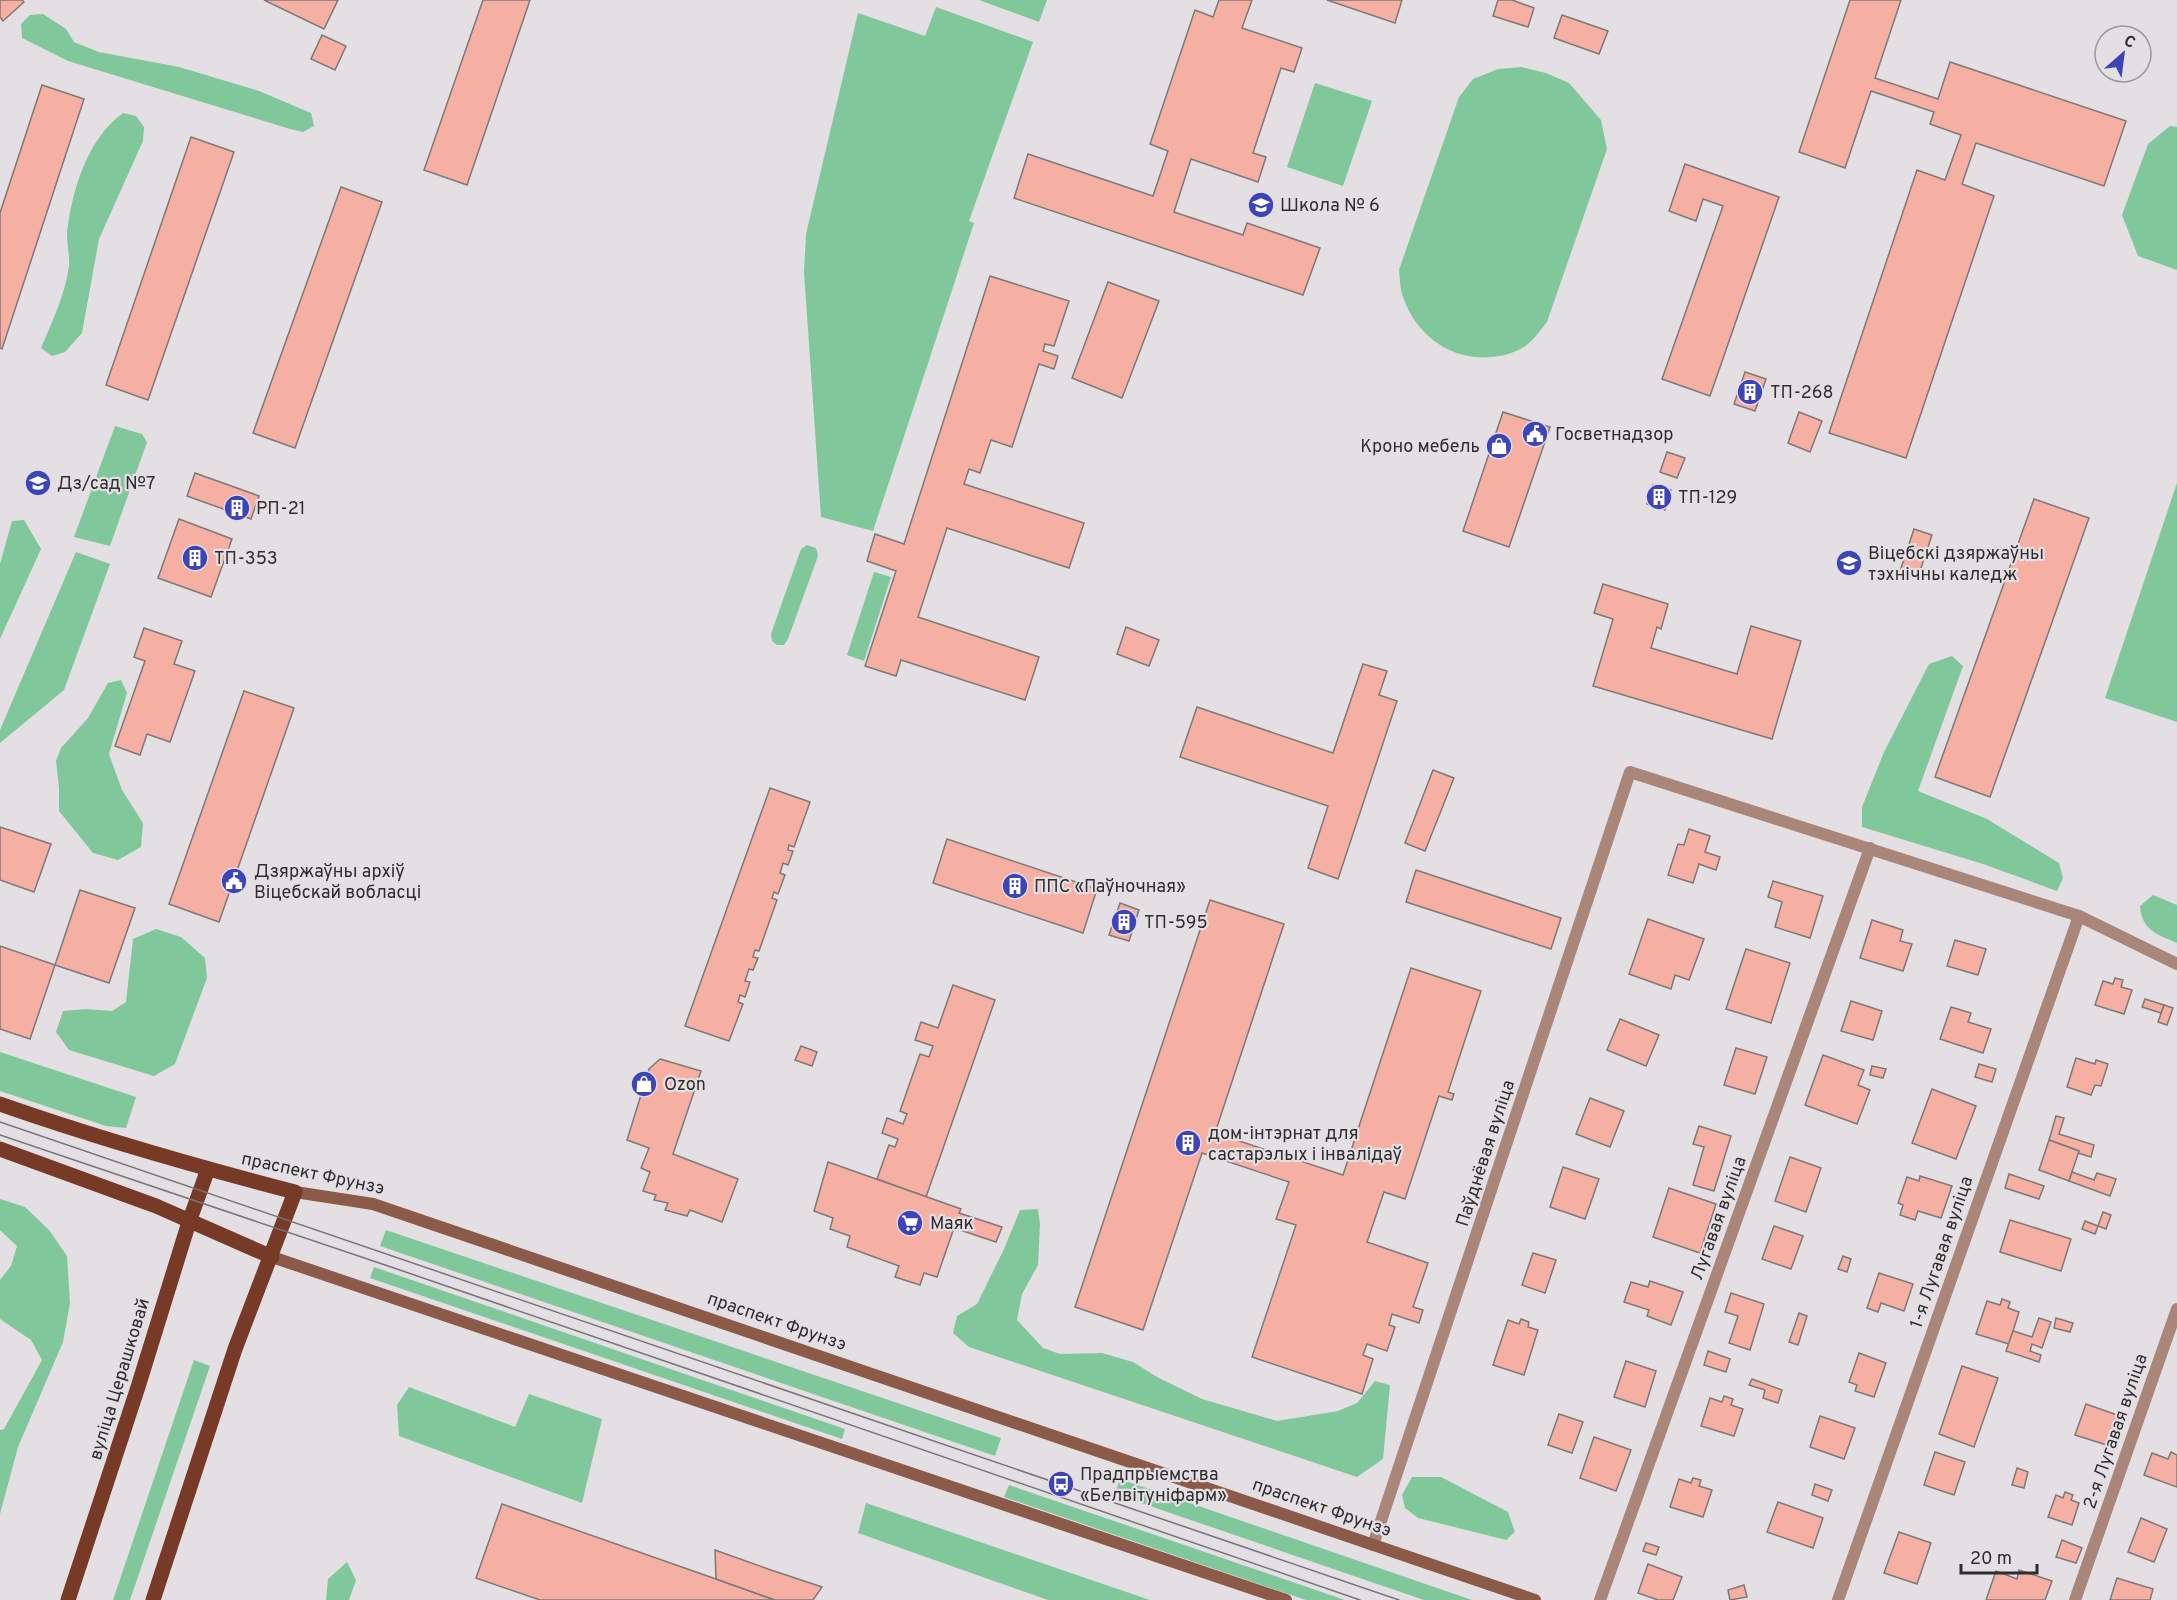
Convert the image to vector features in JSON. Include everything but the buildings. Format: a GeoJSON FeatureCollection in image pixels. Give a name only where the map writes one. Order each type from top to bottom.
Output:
{"type":"FeatureCollection","features":[{"type":"Feature","properties":{"kind":"main road","name":"праспект Фрунзэ"},"geometry":{"type":"LineString","coordinates":[[0,1104],[60,1125],[208,1169],[295,1192],[373,1204],[1535,1600]]}},
{"type":"Feature","properties":{"kind":"main road"},"geometry":{"type":"LineString","coordinates":[[0,1149],[156,1206],[272,1257],[1286,1600]]}},
{"type":"Feature","properties":{"kind":"main road","name":"вуліца Церашковай"},"geometry":{"type":"LineString","coordinates":[[68,1600],[208,1169]]}},
{"type":"Feature","properties":{"kind":"main road"},"geometry":{"type":"LineString","coordinates":[[153,1600],[235,1349],[295,1192]]}},
{"type":"Feature","properties":{"kind":"street","name":"Паўднёвая вуліца"},"geometry":{"type":"LineString","coordinates":[[1373,1545],[1630,772],[1870,848]]}},
{"type":"Feature","properties":{"kind":"street"},"geometry":{"type":"LineString","coordinates":[[1870,848],[2079,916],[2177,963]]}},
{"type":"Feature","properties":{"kind":"street","name":"Лугавая вуліца"},"geometry":{"type":"LineString","coordinates":[[1600,1600],[1870,848]]}},
{"type":"Feature","properties":{"kind":"street","name":"1-я Лугавая вуліца"},"geometry":{"type":"LineString","coordinates":[[1838,1600],[2079,916]]}},
{"type":"Feature","properties":{"kind":"street","name":"2-я Лугавая вуліца"},"geometry":{"type":"LineString","coordinates":[[2075,1600],[2177,1309]]}},
{"type":"Feature","properties":{"kind":"green space"},"geometry":{"type":"Polygon","coordinates":[[[979,0],[1047,0],[1039,22],[979,0]]]}},
{"type":"Feature","properties":{"kind":"green space"},"geometry":{"type":"Polygon","coordinates":[[[936,7],[1033,42],[969,221],[974,223],[873,531],[821,517],[804,272],[806,234],[858,13],[925,36],[936,7]]]}},
{"type":"Feature","properties":{"kind":"green space"},"geometry":{"type":"Polygon","coordinates":[[[43,14],[66,29],[74,42],[99,52],[179,67],[259,91],[311,113],[314,126],[303,132],[290,129],[68,61],[22,38],[21,24],[30,15],[43,14]]]}},
{"type":"Feature","properties":{"kind":"green space"},"geometry":{"type":"Polygon","coordinates":[[[1521,67],[1546,73],[1569,83],[1601,120],[1607,149],[1547,322],[1532,341],[1506,355],[1476,357],[1462,355],[1437,343],[1417,323],[1403,297],[1399,270],[1459,97],[1473,79],[1498,69],[1521,67]]]}},
{"type":"Feature","properties":{"kind":"green space"},"geometry":{"type":"Polygon","coordinates":[[[1315,83],[1372,101],[1343,186],[1287,167],[1315,83]]]}},
{"type":"Feature","properties":{"kind":"green space"},"geometry":{"type":"Polygon","coordinates":[[[123,113],[136,116],[144,127],[143,141],[99,239],[82,333],[65,352],[52,356],[41,348],[58,308],[67,277],[69,261],[67,230],[74,194],[92,149],[111,123],[123,113]]]}},
{"type":"Feature","properties":{"kind":"green space"},"geometry":{"type":"Polygon","coordinates":[[[2170,126],[2177,127],[2177,270],[2138,256],[2122,215],[2148,144],[2170,126]]]}},
{"type":"Feature","properties":{"kind":"green space"},"geometry":{"type":"Polygon","coordinates":[[[115,426],[142,434],[147,442],[110,546],[74,537],[115,426]]]}},
{"type":"Feature","properties":{"kind":"green space"},"geometry":{"type":"Polygon","coordinates":[[[2177,483],[2177,722],[2105,698],[2177,483]]]}},
{"type":"Feature","properties":{"kind":"green space"},"geometry":{"type":"Polygon","coordinates":[[[24,520],[41,549],[0,639],[0,564],[12,521],[24,520]]]}},
{"type":"Feature","properties":{"kind":"green space"},"geometry":{"type":"Polygon","coordinates":[[[807,545],[816,548],[818,556],[788,639],[784,645],[777,645],[772,641],[771,634],[801,549],[807,545]]]}},
{"type":"Feature","properties":{"kind":"green space"},"geometry":{"type":"Polygon","coordinates":[[[76,552],[110,564],[64,690],[0,743],[0,730],[76,552]]]}},
{"type":"Feature","properties":{"kind":"green space"},"geometry":{"type":"Polygon","coordinates":[[[874,572],[891,577],[864,661],[847,655],[874,572]]]}},
{"type":"Feature","properties":{"kind":"green space"},"geometry":{"type":"Polygon","coordinates":[[[1952,656],[1963,666],[1918,791],[1987,819],[2059,863],[2063,878],[2057,891],[1983,864],[1862,827],[1862,807],[1884,752],[1929,664],[1952,656]]]}},
{"type":"Feature","properties":{"kind":"green space"},"geometry":{"type":"Polygon","coordinates":[[[121,680],[127,693],[109,754],[122,790],[143,823],[141,847],[118,860],[93,853],[59,811],[56,761],[61,748],[88,718],[108,683],[121,680]]]}},
{"type":"Feature","properties":{"kind":"green space"},"geometry":{"type":"Polygon","coordinates":[[[2153,895],[2177,905],[2177,943],[2152,930],[2144,921],[2140,906],[2153,895]]]}},
{"type":"Feature","properties":{"kind":"green space"},"geometry":{"type":"Polygon","coordinates":[[[156,929],[181,937],[205,958],[207,978],[175,1064],[154,1076],[69,1050],[56,1032],[63,1011],[86,1009],[112,1011],[126,1002],[133,939],[156,929]]]}},
{"type":"Feature","properties":{"kind":"green space"},"geometry":{"type":"Polygon","coordinates":[[[0,1052],[136,1097],[126,1128],[106,1126],[0,1091],[0,1052]]]}},
{"type":"Feature","properties":{"kind":"green space"},"geometry":{"type":"Polygon","coordinates":[[[0,1199],[25,1207],[49,1230],[67,1256],[70,1303],[63,1342],[18,1447],[0,1514],[0,1430],[4,1429],[42,1360],[31,1340],[0,1319],[0,1280],[11,1266],[17,1246],[0,1230],[0,1199]]]}},
{"type":"Feature","properties":{"kind":"green space"},"geometry":{"type":"Polygon","coordinates":[[[1038,1209],[1040,1224],[1038,1265],[1022,1294],[1017,1320],[1043,1348],[1060,1354],[1102,1353],[1133,1362],[1157,1377],[1202,1399],[1277,1421],[1338,1411],[1357,1403],[1375,1381],[1390,1385],[1383,1459],[1357,1477],[969,1347],[953,1333],[957,1316],[977,1304],[1020,1210],[1038,1209]]]}},
{"type":"Feature","properties":{"kind":"green space"},"geometry":{"type":"Polygon","coordinates":[[[386,1230],[1001,1438],[995,1456],[380,1246],[386,1230]]]}},
{"type":"Feature","properties":{"kind":"green space"},"geometry":{"type":"Polygon","coordinates":[[[374,1267],[845,1429],[842,1439],[370,1278],[374,1267]]]}},
{"type":"Feature","properties":{"kind":"green space"},"geometry":{"type":"Polygon","coordinates":[[[194,1360],[210,1366],[130,1600],[113,1600],[194,1360]]]}},
{"type":"Feature","properties":{"kind":"green space"},"geometry":{"type":"Polygon","coordinates":[[[409,1387],[515,1427],[529,1394],[602,1419],[582,1503],[399,1436],[397,1405],[409,1387]]]}},
{"type":"Feature","properties":{"kind":"green space"},"geometry":{"type":"Polygon","coordinates":[[[1412,1477],[1441,1477],[1508,1512],[1515,1532],[1506,1540],[1418,1518],[1405,1508],[1402,1495],[1412,1477]]]}},
{"type":"Feature","properties":{"kind":"green space"},"geometry":{"type":"Polygon","coordinates":[[[1120,1479],[1472,1600],[1424,1600],[1115,1494],[1120,1479]]]}},
{"type":"Feature","properties":{"kind":"green space"},"geometry":{"type":"Polygon","coordinates":[[[1009,1485],[1345,1600],[1306,1600],[1004,1497],[1009,1485]]]}},
{"type":"Feature","properties":{"kind":"green space"},"geometry":{"type":"Polygon","coordinates":[[[866,1503],[1150,1600],[1048,1600],[858,1533],[866,1503]]]}},
{"type":"Feature","properties":{"kind":"green space"},"geometry":{"type":"Polygon","coordinates":[[[347,1562],[356,1580],[349,1600],[326,1600],[328,1579],[347,1562]]]}},
{"type":"Feature","properties":{"kind":"tram line"},"geometry":{"type":"LineString","coordinates":[[0,1122],[1399,1600]]}},
{"type":"Feature","properties":{"kind":"tram line"},"geometry":{"type":"LineString","coordinates":[[0,1135],[1360,1600]]}},
{"type":"Feature","properties":{"kind":"place","name":"Школа № 6"},"geometry":{"type":"Point","coordinates":[1261,205]}},
{"type":"Feature","properties":{"kind":"place","name":"ТП-268"},"geometry":{"type":"Point","coordinates":[1750,392]}},
{"type":"Feature","properties":{"kind":"place","name":"Госветнадзор"},"geometry":{"type":"Point","coordinates":[1535,434]}},
{"type":"Feature","properties":{"kind":"place","name":"Кроно мебель"},"geometry":{"type":"Point","coordinates":[1499,446]}},
{"type":"Feature","properties":{"kind":"place","name":"Дз/сад №7"},"geometry":{"type":"Point","coordinates":[38,483]}},
{"type":"Feature","properties":{"kind":"place","name":"ТП-129"},"geometry":{"type":"Point","coordinates":[1659,497]}},
{"type":"Feature","properties":{"kind":"place","name":"РП-21"},"geometry":{"type":"Point","coordinates":[237,508]}},
{"type":"Feature","properties":{"kind":"place","name":"ТП-353"},"geometry":{"type":"Point","coordinates":[195,558]}},
{"type":"Feature","properties":{"kind":"place","name":"Віцебскі дзяржаўны тэхнічны каледж"},"geometry":{"type":"Point","coordinates":[1849,563]}},
{"type":"Feature","properties":{"kind":"place","name":"Дзяржаўны архіў Віцебскай вобласці"},"geometry":{"type":"Point","coordinates":[234,881]}},
{"type":"Feature","properties":{"kind":"place","name":"ППС «Паўночная»"},"geometry":{"type":"Point","coordinates":[1015,886]}},
{"type":"Feature","properties":{"kind":"place","name":"ТП-595"},"geometry":{"type":"Point","coordinates":[1124,922]}},
{"type":"Feature","properties":{"kind":"place","name":"Ozon"},"geometry":{"type":"Point","coordinates":[644,1084]}},
{"type":"Feature","properties":{"kind":"place","name":"дом-інтэрнат для састарэлых і інвалідаў"},"geometry":{"type":"Point","coordinates":[1188,1143]}},
{"type":"Feature","properties":{"kind":"place","name":"Маяк"},"geometry":{"type":"Point","coordinates":[910,1223]}},
{"type":"Feature","properties":{"kind":"place","name":"Прадпрыемства «Белвітуніфарм»"},"geometry":{"type":"Point","coordinates":[1061,1484]}}]}
